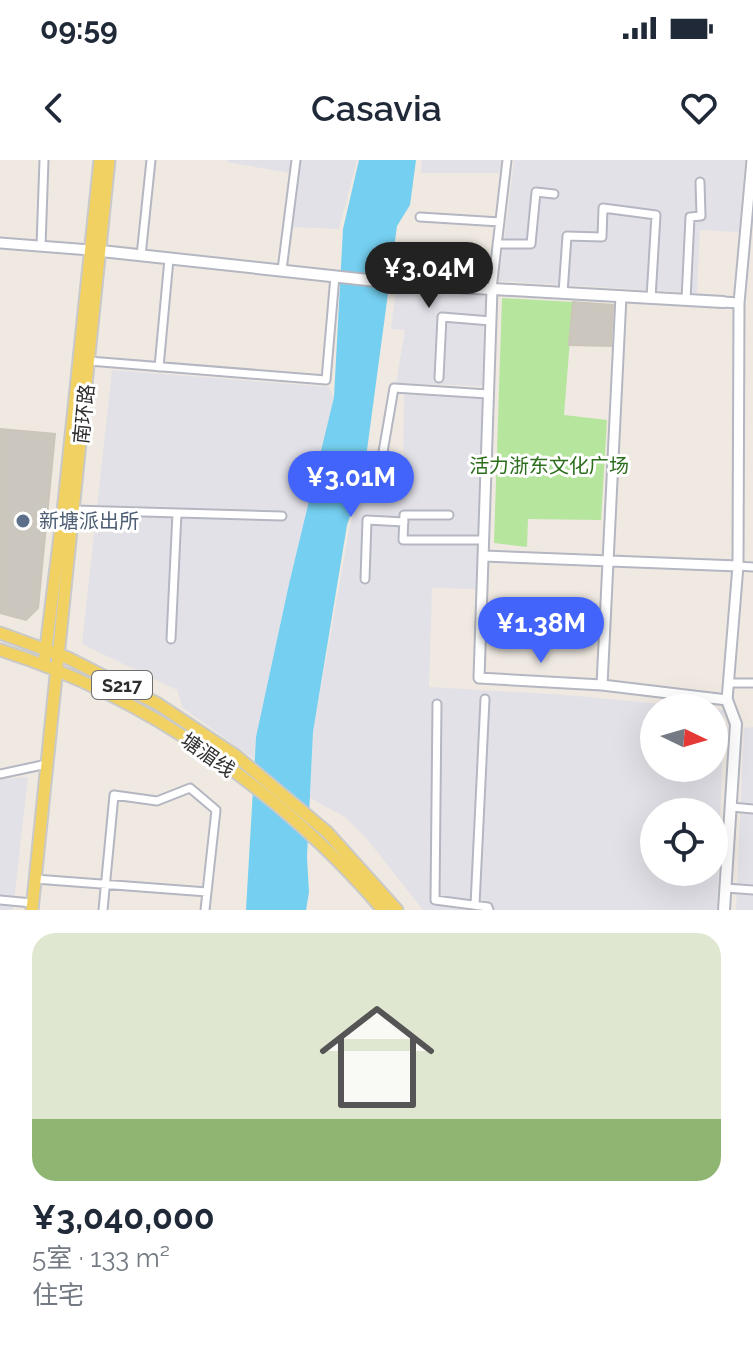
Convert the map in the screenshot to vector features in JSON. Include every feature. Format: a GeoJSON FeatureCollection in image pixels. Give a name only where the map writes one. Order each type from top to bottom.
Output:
{"type":"FeatureCollection","features":[{"type":"Feature","properties":{"kind":"main road","name":"南环路"},"geometry":{"type":"LineString","coordinates":[[32,906],[89,361],[100,160]]}},
{"type":"Feature","properties":{"kind":"main road","name":"南环路"},"geometry":{"type":"LineString","coordinates":[[44,664],[109,160]]}},
{"type":"Feature","properties":{"kind":"main road"},"geometry":{"type":"LineString","coordinates":[[95,251],[405,284],[723,302]]}},
{"type":"Feature","properties":{"kind":"main road","name":"S217"},"geometry":{"type":"LineString","coordinates":[[0,633],[45,649],[158,704],[235,755],[327,832],[397,910]]}},
{"type":"Feature","properties":{"kind":"main road","name":"塘湄线"},"geometry":{"type":"LineString","coordinates":[[0,650],[56,668],[180,734],[323,845],[383,910]]}},
{"type":"Feature","properties":{"kind":"main road"},"geometry":{"type":"LineString","coordinates":[[724,910],[736,724],[728,703]]}},
{"type":"Feature","properties":{"kind":"street"},"geometry":{"type":"LineString","coordinates":[[41,246],[44,160]]}},
{"type":"Feature","properties":{"kind":"street"},"geometry":{"type":"LineString","coordinates":[[141,256],[151,160]]}},
{"type":"Feature","properties":{"kind":"street"},"geometry":{"type":"LineString","coordinates":[[282,270],[296,160]]}},
{"type":"Feature","properties":{"kind":"street"},"geometry":{"type":"LineString","coordinates":[[507,160],[492,289],[479,678],[602,685],[677,694]]}},
{"type":"Feature","properties":{"kind":"street"},"geometry":{"type":"LineString","coordinates":[[728,694],[738,566],[739,303],[748,265],[752,160]]}},
{"type":"Feature","properties":{"kind":"street"},"geometry":{"type":"LineString","coordinates":[[686,300],[690,217],[701,216],[700,182]]}},
{"type":"Feature","properties":{"kind":"street"},"geometry":{"type":"LineString","coordinates":[[497,244],[531,244],[536,192],[554,194]]}},
{"type":"Feature","properties":{"kind":"street"},"geometry":{"type":"LineString","coordinates":[[563,293],[567,236],[602,237],[603,208],[656,215],[651,298]]}},
{"type":"Feature","properties":{"kind":"street"},"geometry":{"type":"LineString","coordinates":[[420,217],[500,222]]}},
{"type":"Feature","properties":{"kind":"street"},"geometry":{"type":"LineString","coordinates":[[0,243],[95,251]]}},
{"type":"Feature","properties":{"kind":"street"},"geometry":{"type":"LineString","coordinates":[[159,367],[169,259]]}},
{"type":"Feature","properties":{"kind":"street"},"geometry":{"type":"LineString","coordinates":[[89,361],[326,380],[335,276]]}},
{"type":"Feature","properties":{"kind":"street"},"geometry":{"type":"LineString","coordinates":[[602,685],[621,296]]}},
{"type":"Feature","properties":{"kind":"street"},"geometry":{"type":"LineString","coordinates":[[723,302],[739,303]]}},
{"type":"Feature","properties":{"kind":"street"},"geometry":{"type":"LineString","coordinates":[[439,378],[442,317],[491,321]]}},
{"type":"Feature","properties":{"kind":"street"},"geometry":{"type":"LineString","coordinates":[[383,452],[394,388],[488,394]]}},
{"type":"Feature","properties":{"kind":"street"},"geometry":{"type":"LineString","coordinates":[[74,510],[282,516]]}},
{"type":"Feature","properties":{"kind":"street"},"geometry":{"type":"LineString","coordinates":[[171,639],[177,513]]}},
{"type":"Feature","properties":{"kind":"street"},"geometry":{"type":"LineString","coordinates":[[449,515],[404,515],[403,540],[483,540]]}},
{"type":"Feature","properties":{"kind":"street"},"geometry":{"type":"LineString","coordinates":[[365,579],[367,520],[404,522]]}},
{"type":"Feature","properties":{"kind":"street"},"geometry":{"type":"LineString","coordinates":[[483,556],[753,567]]}},
{"type":"Feature","properties":{"kind":"street"},"geometry":{"type":"LineString","coordinates":[[729,683],[753,683]]}},
{"type":"Feature","properties":{"kind":"street"},"geometry":{"type":"LineString","coordinates":[[475,905],[485,699]]}},
{"type":"Feature","properties":{"kind":"street"},"geometry":{"type":"LineString","coordinates":[[437,704],[435,900],[488,907],[489,910]]}},
{"type":"Feature","properties":{"kind":"street"},"geometry":{"type":"LineString","coordinates":[[0,774],[47,764]]}},
{"type":"Feature","properties":{"kind":"street"},"geometry":{"type":"LineString","coordinates":[[103,910],[114,795],[157,801],[190,788],[216,810],[205,910]]}},
{"type":"Feature","properties":{"kind":"street"},"geometry":{"type":"LineString","coordinates":[[731,807],[753,809]]}},
{"type":"Feature","properties":{"kind":"street"},"geometry":{"type":"LineString","coordinates":[[35,879],[207,892]]}},
{"type":"Feature","properties":{"kind":"street"},"geometry":{"type":"LineString","coordinates":[[726,888],[753,890]]}},
{"type":"Feature","properties":{"kind":"street"},"geometry":{"type":"LineString","coordinates":[[0,900],[32,906]]}},
{"type":"Feature","properties":{"kind":"shaded area"},"geometry":{"type":"Polygon","coordinates":[[[227,160],[357,160],[339,229],[291,227],[289,173],[227,160]]]}},
{"type":"Feature","properties":{"kind":"shaded area"},"geometry":{"type":"Polygon","coordinates":[[[422,160],[502,160],[500,173],[421,173],[422,160]]]}},
{"type":"Feature","properties":{"kind":"shaded area"},"geometry":{"type":"Polygon","coordinates":[[[514,160],[745,160],[739,232],[700,230],[697,293],[499,281],[514,160]]]}},
{"type":"Feature","properties":{"kind":"shaded area"},"geometry":{"type":"Polygon","coordinates":[[[396,288],[485,296],[482,386],[396,383],[405,330],[391,329],[396,288]]]}},
{"type":"Feature","properties":{"kind":"shaded area"},"geometry":{"type":"Polygon","coordinates":[[[112,370],[329,387],[334,397],[289,584],[254,759],[183,708],[177,690],[82,644],[112,370]]]}},
{"type":"Feature","properties":{"kind":"shaded area"},"geometry":{"type":"Polygon","coordinates":[[[404,393],[483,398],[476,589],[432,588],[429,687],[640,702],[640,782],[721,782],[721,798],[640,798],[640,886],[718,886],[717,910],[423,910],[367,839],[345,817],[310,798],[313,732],[350,525],[369,469],[403,471],[404,393]]]}},
{"type":"Feature","properties":{"kind":"shaded area"},"geometry":{"type":"Polygon","coordinates":[[[753,727],[753,910],[736,910],[744,728],[753,727]]]}},
{"type":"Feature","properties":{"kind":"shaded area"},"geometry":{"type":"Polygon","coordinates":[[[28,777],[13,910],[0,910],[0,779],[28,777]]]}},
{"type":"Feature","properties":{"kind":"green space","name":"活力浙东文化广场"},"geometry":{"type":"Polygon","coordinates":[[[502,298],[573,302],[564,415],[607,420],[601,520],[528,519],[527,547],[494,543],[502,298]]]}},
{"type":"Feature","properties":{"kind":"water"},"geometry":{"type":"Polygon","coordinates":[[[359,160],[416,160],[410,205],[397,226],[363,480],[347,525],[313,732],[307,857],[309,892],[306,910],[246,910],[256,737],[334,397],[343,229],[359,160]]]}},
{"type":"Feature","properties":{"kind":"building"},"geometry":{"type":"Polygon","coordinates":[[[573,302],[613,305],[611,346],[569,345],[573,302]]]}},
{"type":"Feature","properties":{"kind":"building","name":"新塘派出所"},"geometry":{"type":"Polygon","coordinates":[[[0,429],[55,434],[38,608],[26,620],[0,613],[0,429]]]}},
{"type":"Feature","properties":{"kind":"place","name":"新塘派出所"},"geometry":{"type":"Point","coordinates":[23,521]}}]}
